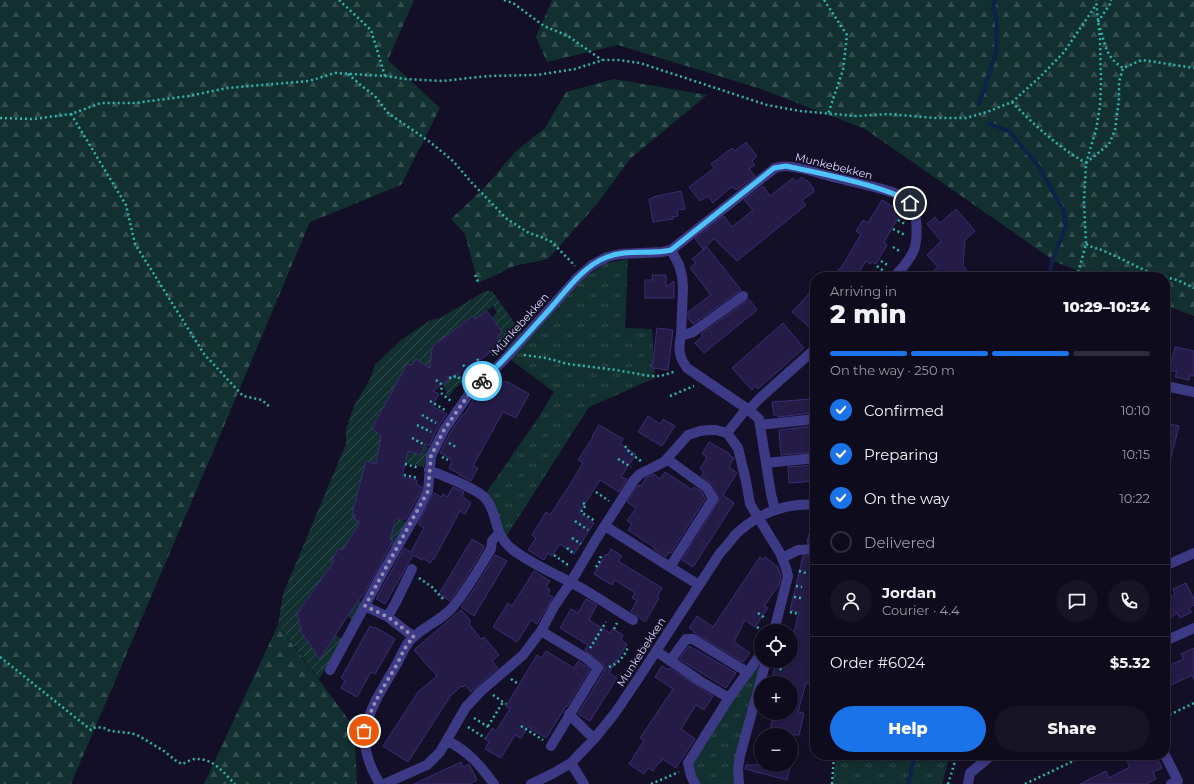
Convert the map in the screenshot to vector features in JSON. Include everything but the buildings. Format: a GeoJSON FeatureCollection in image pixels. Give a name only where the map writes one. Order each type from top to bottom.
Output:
{"type":"FeatureCollection","features":[{"type":"Feature","properties":{"kind":"street","name":"Munkebekken"},"geometry":{"type":"LineString","coordinates":[[330,670],[428,491],[424,469],[445,428],[469,394],[507,356],[592,265],[607,257],[620,254],[662,252],[671,250],[774,168],[786,166],[895,193],[906,198],[915,210],[916,247],[909,261],[894,272]]}},
{"type":"Feature","properties":{"kind":"street"},"geometry":{"type":"LineString","coordinates":[[671,250],[679,265],[682,276],[681,336],[679,344],[679,353],[682,361],[687,368],[748,409],[759,419],[771,494],[776,510]]}},
{"type":"Feature","properties":{"kind":"street"},"geometry":{"type":"LineString","coordinates":[[681,336],[693,332],[743,296]]}},
{"type":"Feature","properties":{"kind":"street"},"geometry":{"type":"LineString","coordinates":[[727,433],[748,409],[810,353]]}},
{"type":"Feature","properties":{"kind":"street"},"geometry":{"type":"LineString","coordinates":[[1170,387],[1194,392]]}},
{"type":"Feature","properties":{"kind":"street"},"geometry":{"type":"LineString","coordinates":[[760,425],[810,420]]}},
{"type":"Feature","properties":{"kind":"street"},"geometry":{"type":"LineString","coordinates":[[384,784],[427,765],[440,752],[448,741],[460,715],[480,692],[523,655],[541,631],[555,605],[571,582],[600,524],[634,480],[640,474],[667,460],[688,435],[704,430],[716,430],[727,433],[738,448],[750,504],[782,558],[788,576],[776,624]]}},
{"type":"Feature","properties":{"kind":"street"},"geometry":{"type":"LineString","coordinates":[[766,463],[810,459]]}},
{"type":"Feature","properties":{"kind":"street"},"geometry":{"type":"LineString","coordinates":[[667,460],[707,488],[713,498],[670,567]]}},
{"type":"Feature","properties":{"kind":"street"},"geometry":{"type":"LineString","coordinates":[[424,469],[476,491],[486,499],[502,540],[513,550],[552,574],[571,582],[632,620]]}},
{"type":"Feature","properties":{"kind":"street","name":"Munkebekken"},"geometry":{"type":"LineString","coordinates":[[531,784],[571,763],[594,739],[615,713],[720,554],[737,534],[759,518],[780,508],[802,504],[810,505]]}},
{"type":"Feature","properties":{"kind":"street"},"geometry":{"type":"LineString","coordinates":[[600,524],[699,585]]}},
{"type":"Feature","properties":{"kind":"street"},"geometry":{"type":"LineString","coordinates":[[380,784],[371,769],[364,731],[368,716],[408,642],[451,608],[468,588],[491,549],[492,541],[499,533]]}},
{"type":"Feature","properties":{"kind":"street"},"geometry":{"type":"LineString","coordinates":[[782,558],[798,550],[810,549]]}},
{"type":"Feature","properties":{"kind":"street"},"geometry":{"type":"LineString","coordinates":[[1170,564],[1194,553]]}},
{"type":"Feature","properties":{"kind":"street"},"geometry":{"type":"LineString","coordinates":[[388,617],[412,571]]}},
{"type":"Feature","properties":{"kind":"street"},"geometry":{"type":"LineString","coordinates":[[365,606],[388,617],[414,637]]}},
{"type":"Feature","properties":{"kind":"street"},"geometry":{"type":"LineString","coordinates":[[1170,639],[1194,628]]}},
{"type":"Feature","properties":{"kind":"street"},"geometry":{"type":"LineString","coordinates":[[541,631],[583,656],[598,668],[551,746]]}},
{"type":"Feature","properties":{"kind":"street"},"geometry":{"type":"LineString","coordinates":[[670,661],[686,638],[693,640],[747,672]]}},
{"type":"Feature","properties":{"kind":"street"},"geometry":{"type":"LineString","coordinates":[[656,651],[700,681],[729,698]]}},
{"type":"Feature","properties":{"kind":"street"},"geometry":{"type":"LineString","coordinates":[[695,784],[688,763],[729,698],[754,663]]}},
{"type":"Feature","properties":{"kind":"street"},"geometry":{"type":"LineString","coordinates":[[739,784],[738,768],[740,756],[764,668]]}},
{"type":"Feature","properties":{"kind":"street"},"geometry":{"type":"LineString","coordinates":[[569,714],[594,739]]}},
{"type":"Feature","properties":{"kind":"street"},"geometry":{"type":"LineString","coordinates":[[448,741],[462,748],[475,759],[494,784]]}},
{"type":"Feature","properties":{"kind":"street"},"geometry":{"type":"LineString","coordinates":[[968,784],[970,773],[986,760]]}},
{"type":"Feature","properties":{"kind":"street"},"geometry":{"type":"LineString","coordinates":[[1168,760],[1178,781],[1171,784]]}},
{"type":"Feature","properties":{"kind":"street"},"geometry":{"type":"LineString","coordinates":[[571,763],[584,784]]}},
{"type":"Feature","properties":{"kind":"path"},"geometry":{"type":"LineString","coordinates":[[339,0],[371,30],[385,76]]}},
{"type":"Feature","properties":{"kind":"path"},"geometry":{"type":"LineString","coordinates":[[504,0],[513,3],[544,26],[568,36],[602,60]]}},
{"type":"Feature","properties":{"kind":"path"},"geometry":{"type":"LineString","coordinates":[[824,0],[847,35],[843,70],[828,114]]}},
{"type":"Feature","properties":{"kind":"path"},"geometry":{"type":"LineString","coordinates":[[1078,272],[1086,244],[1084,201],[1086,163],[1096,130],[1100,106],[1101,83],[1096,0]]}},
{"type":"Feature","properties":{"kind":"path"},"geometry":{"type":"LineString","coordinates":[[1098,22],[1111,0]]}},
{"type":"Feature","properties":{"kind":"path"},"geometry":{"type":"LineString","coordinates":[[0,118],[34,119],[71,114],[101,103],[143,102],[189,96],[227,88],[309,81],[336,73],[442,81],[488,76],[537,75],[576,69],[602,60],[619,60],[640,63],[767,105],[800,111],[856,116],[888,114],[935,118],[966,118],[987,112],[1012,102],[1064,52],[1096,5]]}},
{"type":"Feature","properties":{"kind":"path"},"geometry":{"type":"LineString","coordinates":[[1098,22],[1109,56],[1114,62],[1124,68]]}},
{"type":"Feature","properties":{"kind":"path"},"geometry":{"type":"LineString","coordinates":[[1086,163],[1109,144],[1115,130],[1119,99],[1119,82],[1124,68],[1142,60],[1194,68]]}},
{"type":"Feature","properties":{"kind":"path"},"geometry":{"type":"LineString","coordinates":[[348,73],[375,96],[388,113],[430,142],[454,161],[472,183],[507,219],[529,233],[552,242],[582,274]]}},
{"type":"Feature","properties":{"kind":"path"},"geometry":{"type":"LineString","coordinates":[[1012,102],[1071,155],[1086,163]]}},
{"type":"Feature","properties":{"kind":"path"},"geometry":{"type":"LineString","coordinates":[[71,114],[126,205],[135,244],[204,354],[243,396],[262,400],[271,408]]}},
{"type":"Feature","properties":{"kind":"path"},"geometry":{"type":"LineString","coordinates":[[898,220],[906,225]]}},
{"type":"Feature","properties":{"kind":"path"},"geometry":{"type":"LineString","coordinates":[[893,229],[905,235]]}},
{"type":"Feature","properties":{"kind":"path"},"geometry":{"type":"LineString","coordinates":[[1086,244],[1094,249],[1104,251],[1153,272]]}},
{"type":"Feature","properties":{"kind":"path"},"geometry":{"type":"LineString","coordinates":[[893,247],[902,253]]}},
{"type":"Feature","properties":{"kind":"path"},"geometry":{"type":"LineString","coordinates":[[881,260],[890,266]]}},
{"type":"Feature","properties":{"kind":"path"},"geometry":{"type":"LineString","coordinates":[[877,266],[886,272]]}},
{"type":"Feature","properties":{"kind":"path"},"geometry":{"type":"LineString","coordinates":[[475,275],[479,284]]}},
{"type":"Feature","properties":{"kind":"path"},"geometry":{"type":"LineString","coordinates":[[1170,278],[1194,288]]}},
{"type":"Feature","properties":{"kind":"path"},"geometry":{"type":"LineString","coordinates":[[490,350],[495,355]]}},
{"type":"Feature","properties":{"kind":"path"},"geometry":{"type":"LineString","coordinates":[[507,356],[526,355],[546,358],[568,364],[650,376],[661,376],[687,368]]}},
{"type":"Feature","properties":{"kind":"path"},"geometry":{"type":"LineString","coordinates":[[477,359],[482,365]]}},
{"type":"Feature","properties":{"kind":"path"},"geometry":{"type":"LineString","coordinates":[[463,365],[474,374]]}},
{"type":"Feature","properties":{"kind":"path"},"geometry":{"type":"LineString","coordinates":[[449,378],[457,376],[464,384]]}},
{"type":"Feature","properties":{"kind":"path"},"geometry":{"type":"LineString","coordinates":[[436,380],[441,384],[442,394],[448,399]]}},
{"type":"Feature","properties":{"kind":"path"},"geometry":{"type":"LineString","coordinates":[[670,396],[705,380]]}},
{"type":"Feature","properties":{"kind":"path"},"geometry":{"type":"LineString","coordinates":[[430,401],[444,410]]}},
{"type":"Feature","properties":{"kind":"path"},"geometry":{"type":"LineString","coordinates":[[422,415],[436,423]]}},
{"type":"Feature","properties":{"kind":"path"},"geometry":{"type":"LineString","coordinates":[[417,425],[431,432]]}},
{"type":"Feature","properties":{"kind":"path"},"geometry":{"type":"LineString","coordinates":[[412,438],[424,444]]}},
{"type":"Feature","properties":{"kind":"path"},"geometry":{"type":"LineString","coordinates":[[625,446],[630,453],[642,462]]}},
{"type":"Feature","properties":{"kind":"path"},"geometry":{"type":"LineString","coordinates":[[618,459],[632,469]]}},
{"type":"Feature","properties":{"kind":"path"},"geometry":{"type":"LineString","coordinates":[[405,464],[424,469]]}},
{"type":"Feature","properties":{"kind":"path"},"geometry":{"type":"LineString","coordinates":[[404,475],[418,478]]}},
{"type":"Feature","properties":{"kind":"path"},"geometry":{"type":"LineString","coordinates":[[596,492],[608,501]]}},
{"type":"Feature","properties":{"kind":"path"},"geometry":{"type":"LineString","coordinates":[[584,503],[586,505],[581,512],[600,524]]}},
{"type":"Feature","properties":{"kind":"path"},"geometry":{"type":"LineString","coordinates":[[575,521],[590,531]]}},
{"type":"Feature","properties":{"kind":"path"},"geometry":{"type":"LineString","coordinates":[[572,538],[581,544]]}},
{"type":"Feature","properties":{"kind":"path"},"geometry":{"type":"LineString","coordinates":[[566,548],[575,555]]}},
{"type":"Feature","properties":{"kind":"path"},"geometry":{"type":"LineString","coordinates":[[596,567],[600,561],[602,550]]}},
{"type":"Feature","properties":{"kind":"path"},"geometry":{"type":"LineString","coordinates":[[554,555],[569,566]]}},
{"type":"Feature","properties":{"kind":"path"},"geometry":{"type":"LineString","coordinates":[[412,571],[432,587],[451,608]]}},
{"type":"Feature","properties":{"kind":"path"},"geometry":{"type":"LineString","coordinates":[[583,656],[590,648],[606,622]]}},
{"type":"Feature","properties":{"kind":"path"},"geometry":{"type":"LineString","coordinates":[[598,668],[610,667],[618,662],[625,655],[628,647]]}},
{"type":"Feature","properties":{"kind":"path"},"geometry":{"type":"LineString","coordinates":[[0,657],[91,730],[96,727],[104,728],[110,731],[132,733],[164,751],[182,764],[196,758],[206,760],[218,767],[235,784]]}},
{"type":"Feature","properties":{"kind":"path"},"geometry":{"type":"LineString","coordinates":[[460,715],[489,727],[503,702]]}},
{"type":"Feature","properties":{"kind":"path"},"geometry":{"type":"LineString","coordinates":[[1170,715],[1194,703]]}},
{"type":"Feature","properties":{"kind":"path"},"geometry":{"type":"LineString","coordinates":[[460,715],[485,738]]}},
{"type":"Feature","properties":{"kind":"path"},"geometry":{"type":"LineString","coordinates":[[521,726],[551,746]]}},
{"type":"Feature","properties":{"kind":"path"},"geometry":{"type":"LineString","coordinates":[[832,784],[834,760]]}},
{"type":"Feature","properties":{"kind":"path"},"geometry":{"type":"LineString","coordinates":[[948,784],[955,760]]}},
{"type":"Feature","properties":{"kind":"path"},"geometry":{"type":"LineString","coordinates":[[1025,784],[1075,760]]}},
{"type":"Feature","properties":{"kind":"path"},"geometry":{"type":"LineString","coordinates":[[651,784],[689,768]]}},
{"type":"Feature","properties":{"kind":"green space"},"geometry":{"type":"Polygon","coordinates":[[[0,0],[414,0],[388,60],[440,108],[401,185],[310,222],[71,784],[0,784],[0,0]]]}},
{"type":"Feature","properties":{"kind":"green space"},"geometry":{"type":"Polygon","coordinates":[[[552,0],[1194,0],[1194,316],[1170,307],[1170,272],[1081,272],[1056,262],[865,129],[761,89],[618,45],[547,62],[536,37],[552,0]]]}},
{"type":"Feature","properties":{"kind":"green space"},"geometry":{"type":"Polygon","coordinates":[[[614,79],[707,95],[630,159],[597,204],[548,259],[514,266],[478,283],[465,234],[451,219],[485,187],[515,152],[545,128],[566,92],[614,79]]]}},
{"type":"Feature","properties":{"kind":"green space"},"geometry":{"type":"Polygon","coordinates":[[[628,259],[625,328],[652,329],[655,378],[589,407],[506,537],[486,493],[538,418],[554,392],[510,359],[575,284],[606,263],[628,259]]]}},
{"type":"Feature","properties":{"kind":"green space"},"geometry":{"type":"Polygon","coordinates":[[[485,291],[492,291],[521,332],[521,335],[507,350],[497,337],[502,332],[492,318],[497,313],[493,306],[475,319],[473,316],[434,345],[432,348],[432,354],[457,372],[464,381],[454,389],[449,397],[446,394],[446,390],[437,373],[416,359],[412,365],[407,364],[372,428],[378,433],[424,445],[429,448],[424,467],[405,463],[407,456],[379,450],[376,464],[366,462],[352,514],[355,515],[354,519],[390,535],[398,519],[407,522],[392,547],[357,527],[342,551],[339,548],[332,560],[334,561],[326,573],[331,575],[357,603],[358,601],[363,603],[353,620],[344,614],[339,605],[314,589],[297,614],[302,633],[320,659],[327,648],[320,643],[328,634],[334,638],[336,635],[343,639],[319,679],[278,625],[283,594],[346,444],[346,429],[354,406],[369,381],[375,365],[401,340],[429,321],[442,317],[485,291]]]}},
{"type":"Feature","properties":{"kind":"green space"},"geometry":{"type":"Polygon","coordinates":[[[278,625],[354,727],[357,784],[204,784],[278,625]]]}},
{"type":"Feature","properties":{"kind":"green space"},"geometry":{"type":"Polygon","coordinates":[[[754,668],[759,668],[758,676],[754,676],[754,690],[733,770],[736,784],[696,784],[688,768],[754,668]]]}},
{"type":"Feature","properties":{"kind":"green space"},"geometry":{"type":"Polygon","coordinates":[[[836,760],[949,760],[942,784],[832,784],[836,760]]]}},
{"type":"Feature","properties":{"kind":"waterway","name":"Munkebekken"},"geometry":{"type":"LineString","coordinates":[[979,104],[996,53],[997,21],[993,8],[995,0]]}},
{"type":"Feature","properties":{"kind":"waterway","name":"Munkebekken"},"geometry":{"type":"LineString","coordinates":[[989,124],[1009,131],[1040,168],[1064,212],[1066,226],[1052,261],[1050,272]]}},
{"type":"Feature","properties":{"kind":"waterway","name":"Munkebekken"},"geometry":{"type":"LineString","coordinates":[[908,784],[914,760]]}},
{"type":"Feature","properties":{"kind":"way so far"},"geometry":{"type":"LineString","coordinates":[[364,731],[368,716],[380,692],[396,666],[408,642],[414,637],[388,617],[365,606],[428,491],[431,456],[444,430],[469,394],[482,381]]}},
{"type":"Feature","properties":{"kind":"route"},"geometry":{"type":"LineString","coordinates":[[482,381],[503,361],[577,278],[592,265],[607,257],[620,254],[662,252],[671,250],[774,168],[786,166],[895,193],[906,198],[910,203]]}}]}
